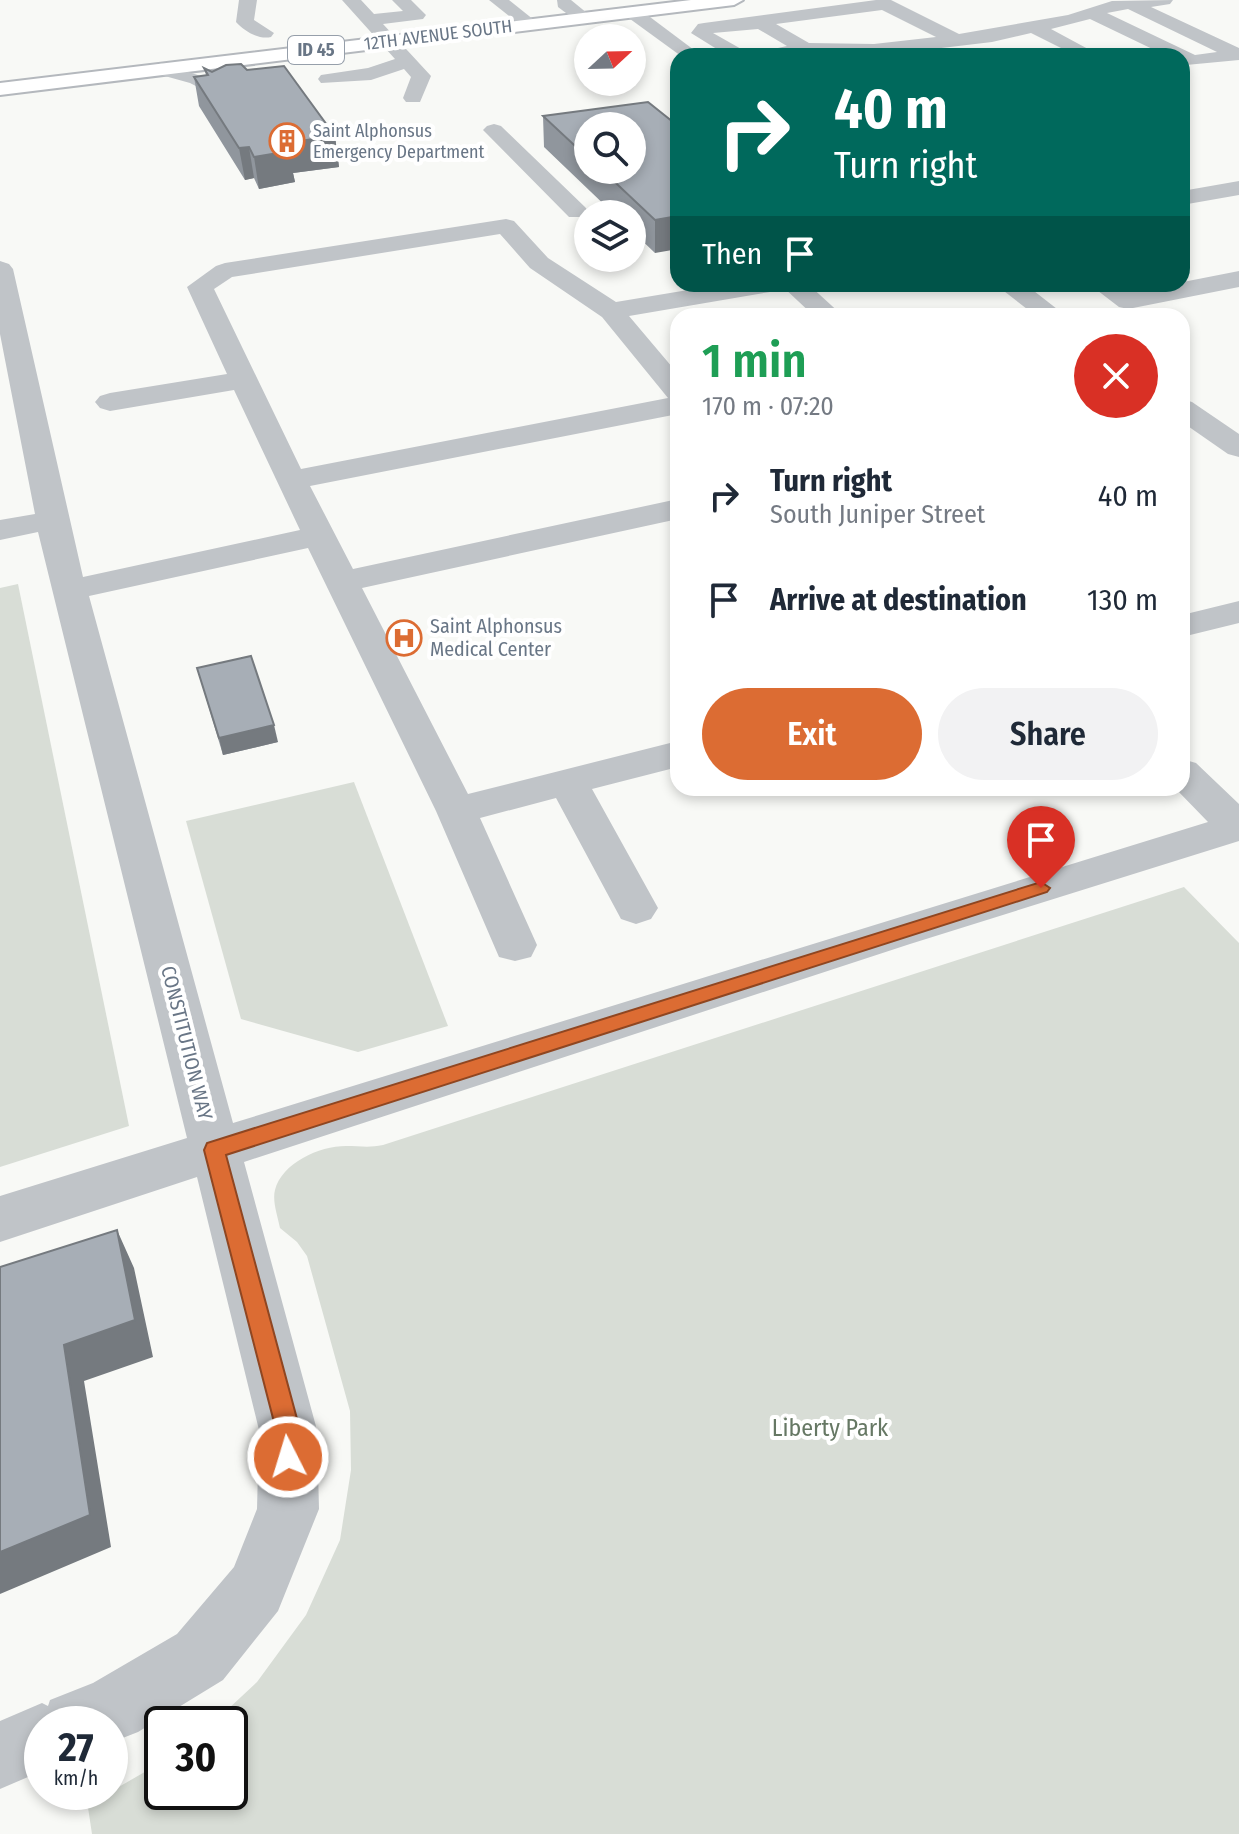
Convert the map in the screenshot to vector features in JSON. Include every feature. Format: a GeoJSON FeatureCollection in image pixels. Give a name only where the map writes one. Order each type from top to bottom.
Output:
{"type":"FeatureCollection","features":[{"type":"Feature","properties":{"kind":"main road","name":"12TH AVENUE SOUTH"},"geometry":{"type":"LineString","coordinates":[[0,89],[584,18],[640,7],[734,0]]}},
{"type":"Feature","properties":{"kind":"street"},"geometry":{"type":"LineString","coordinates":[[248,0],[245,0],[245,22],[265,33]]}},
{"type":"Feature","properties":{"kind":"street"},"geometry":{"type":"LineString","coordinates":[[353,2],[399,0],[417,15],[370,20]]}},
{"type":"Feature","properties":{"kind":"street"},"geometry":{"type":"LineString","coordinates":[[498,0],[530,24]]}},
{"type":"Feature","properties":{"kind":"street"},"geometry":{"type":"LineString","coordinates":[[727,48],[700,33],[704,28],[767,13],[885,4],[955,48],[1090,12],[1164,0]]}},
{"type":"Feature","properties":{"kind":"street"},"geometry":{"type":"LineString","coordinates":[[353,2],[421,76],[413,98]]}},
{"type":"Feature","properties":{"kind":"street"},"geometry":{"type":"LineString","coordinates":[[564,3],[584,18]]}},
{"type":"Feature","properties":{"kind":"street"},"geometry":{"type":"LineString","coordinates":[[709,3],[767,13],[805,48]]}},
{"type":"Feature","properties":{"kind":"street"},"geometry":{"type":"LineString","coordinates":[[1131,4],[1238,55],[1190,62]]}},
{"type":"Feature","properties":{"kind":"street"},"geometry":{"type":"LineString","coordinates":[[640,7],[684,48]]}},
{"type":"Feature","properties":{"kind":"street"},"geometry":{"type":"LineString","coordinates":[[1090,12],[1160,48]]}},
{"type":"Feature","properties":{"kind":"street"},"geometry":{"type":"LineString","coordinates":[[964,22],[1014,48]]}},
{"type":"Feature","properties":{"kind":"street"},"geometry":{"type":"LineString","coordinates":[[1035,28],[1076,48]]}},
{"type":"Feature","properties":{"kind":"street"},"geometry":{"type":"LineString","coordinates":[[161,69],[197,79],[219,92],[235,60]]}},
{"type":"Feature","properties":{"kind":"street"},"geometry":{"type":"LineString","coordinates":[[328,79],[371,74],[408,61]]}},
{"type":"Feature","properties":{"kind":"street"},"geometry":{"type":"LineString","coordinates":[[494,130],[574,209]]}},
{"type":"Feature","properties":{"kind":"street"},"geometry":{"type":"LineString","coordinates":[[1190,197],[1239,188]]}},
{"type":"Feature","properties":{"kind":"street"},"geometry":{"type":"LineString","coordinates":[[515,945],[456,811],[291,480],[200,287],[225,271],[506,226],[539,263],[611,311],[670,382]]}},
{"type":"Feature","properties":{"kind":"street","name":"CONSTITUTION WAY"},"geometry":{"type":"LineString","coordinates":[[0,269],[52,520],[288,1430],[288,1509],[256,1589],[200,1657],[117,1706]]}},
{"type":"Feature","properties":{"kind":"street"},"geometry":{"type":"LineString","coordinates":[[1190,289],[1239,279]]}},
{"type":"Feature","properties":{"kind":"street"},"geometry":{"type":"LineString","coordinates":[[611,311],[723,292]]}},
{"type":"Feature","properties":{"kind":"street"},"geometry":{"type":"LineString","coordinates":[[802,292],[821,308]]}},
{"type":"Feature","properties":{"kind":"street"},"geometry":{"type":"LineString","coordinates":[[1019,292],[1042,308]]}},
{"type":"Feature","properties":{"kind":"street"},"geometry":{"type":"LineString","coordinates":[[1114,292],[1128,301],[1173,292]]}},
{"type":"Feature","properties":{"kind":"street"},"geometry":{"type":"LineString","coordinates":[[110,402],[244,380]]}},
{"type":"Feature","properties":{"kind":"street"},"geometry":{"type":"LineString","coordinates":[[291,480],[670,407]]}},
{"type":"Feature","properties":{"kind":"street"},"geometry":{"type":"LineString","coordinates":[[1190,414],[1239,448]]}},
{"type":"Feature","properties":{"kind":"street"},"geometry":{"type":"LineString","coordinates":[[342,582],[670,511]]}},
{"type":"Feature","properties":{"kind":"street"},"geometry":{"type":"LineString","coordinates":[[0,530],[52,520]]}},
{"type":"Feature","properties":{"kind":"street"},"geometry":{"type":"LineString","coordinates":[[70,590],[319,536]]}},
{"type":"Feature","properties":{"kind":"street"},"geometry":{"type":"LineString","coordinates":[[1190,624],[1239,612]]}},
{"type":"Feature","properties":{"kind":"street"},"geometry":{"type":"LineString","coordinates":[[456,811],[670,756]]}},
{"type":"Feature","properties":{"kind":"street"},"geometry":{"type":"LineString","coordinates":[[0,1219],[894,933],[1239,827],[1190,780]]}},
{"type":"Feature","properties":{"kind":"street"},"geometry":{"type":"LineString","coordinates":[[568,783],[636,908]]}},
{"type":"Feature","properties":{"kind":"street"},"geometry":{"type":"LineString","coordinates":[[0,1755],[24,1745]]}},
{"type":"Feature","properties":{"kind":"green space"},"geometry":{"type":"Polygon","coordinates":[[[18,584],[129,1126],[0,1167],[0,588],[18,584]]]}},
{"type":"Feature","properties":{"kind":"green space"},"geometry":{"type":"Polygon","coordinates":[[[354,782],[448,1026],[358,1052],[241,1019],[186,821],[354,782]]]}},
{"type":"Feature","properties":{"kind":"green space","name":"Liberty Park"},"geometry":{"type":"Polygon","coordinates":[[[1184,887],[1239,943],[1239,1834],[92,1834],[88,1810],[128,1810],[128,1782],[144,1772],[144,1810],[248,1810],[248,1706],[231,1706],[257,1682],[306,1615],[340,1540],[351,1470],[350,1411],[307,1256],[297,1242],[280,1228],[275,1190],[279,1180],[293,1164],[314,1153],[335,1147],[383,1145],[1184,887]]]}},
{"type":"Feature","properties":{"kind":"building"},"geometry":{"type":"Polygon","coordinates":[[[241,64],[247,70],[284,66],[335,136],[285,143],[290,151],[254,157],[249,147],[239,148],[194,77],[208,75],[204,68],[212,72],[226,65],[241,64]]]}},
{"type":"Feature","properties":{"kind":"building"},"geometry":{"type":"Polygon","coordinates":[[[648,102],[670,120],[670,217],[655,220],[646,212],[646,200],[634,200],[617,184],[646,184],[646,112],[574,112],[574,145],[543,116],[648,102]]]}},
{"type":"Feature","properties":{"kind":"building"},"geometry":{"type":"Polygon","coordinates":[[[251,656],[274,725],[219,738],[197,668],[251,656]]]}},
{"type":"Feature","properties":{"kind":"building"},"geometry":{"type":"Polygon","coordinates":[[[117,1230],[135,1320],[64,1345],[90,1515],[0,1552],[0,1267],[117,1230]]]}},
{"type":"Feature","properties":{"kind":"place","name":"Saint Alphonsus Emergency Department"},"geometry":{"type":"Point","coordinates":[287,141]}},
{"type":"Feature","properties":{"kind":"place","name":"Saint Alphonsus Medical Center"},"geometry":{"type":"Point","coordinates":[404,638]}},
{"type":"Feature","properties":{"kind":"route"},"geometry":{"type":"LineString","coordinates":[[288,1457],[288,1430],[214,1150],[1041,888]]}}]}
